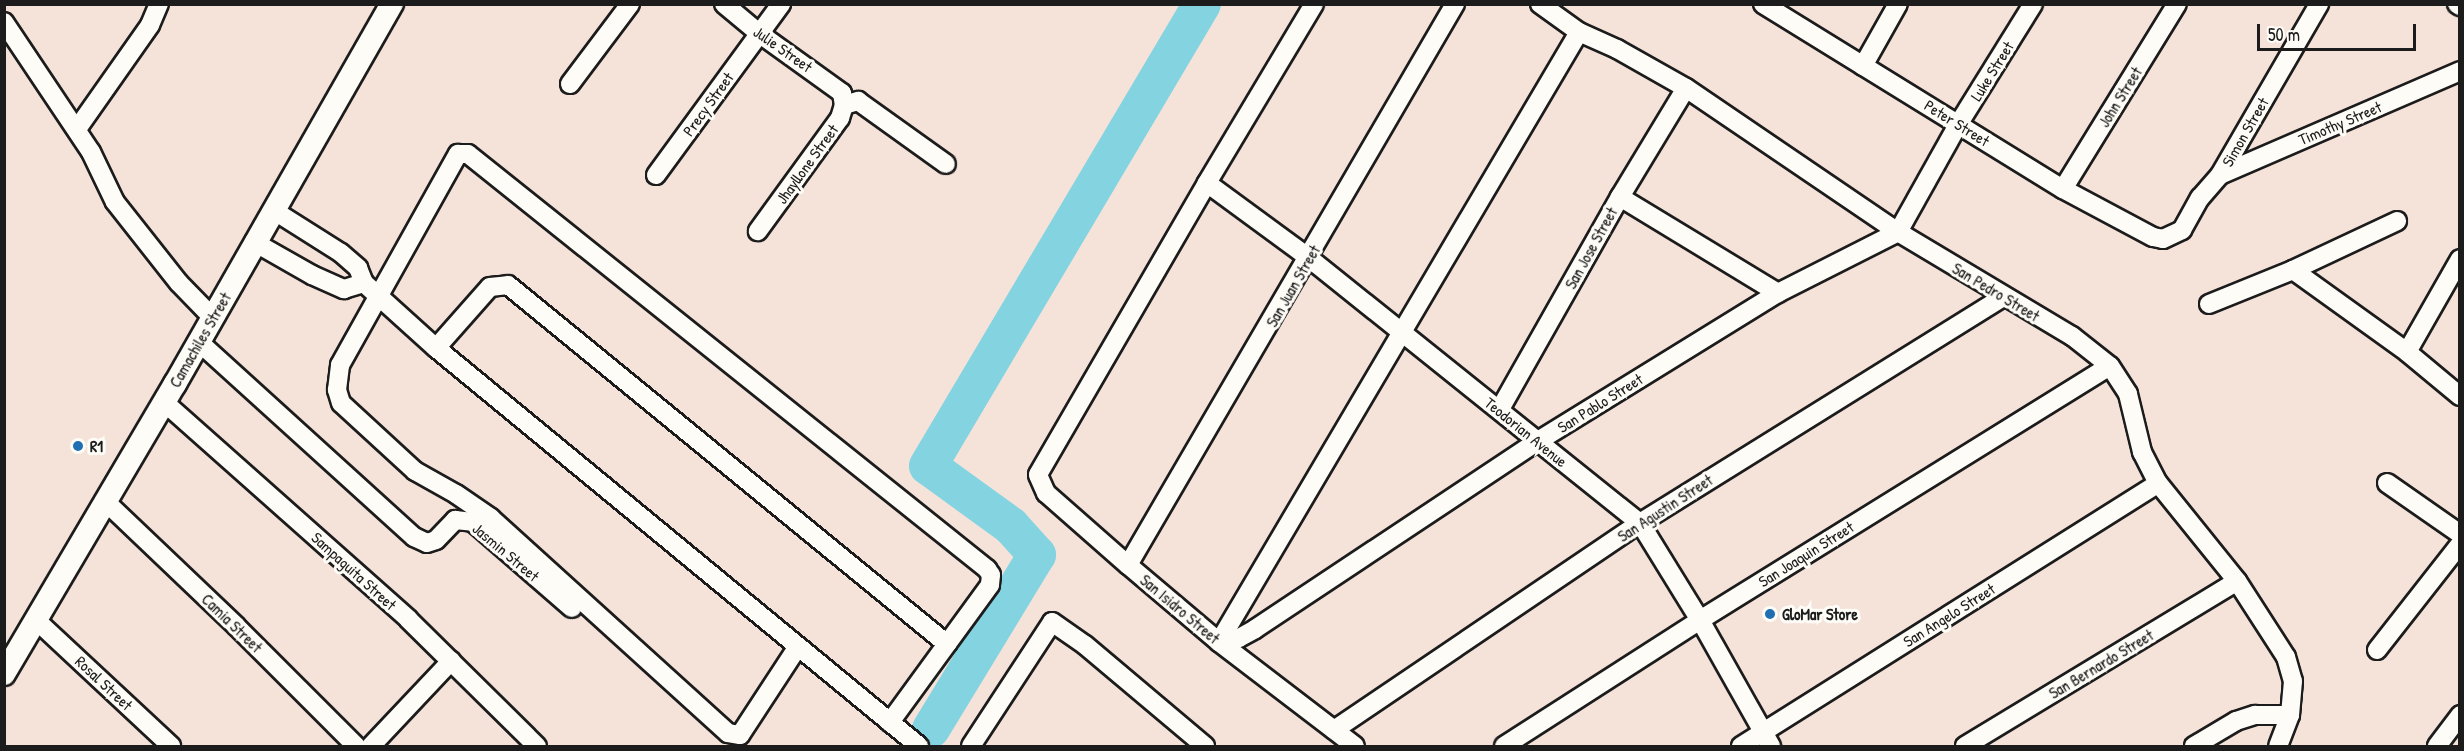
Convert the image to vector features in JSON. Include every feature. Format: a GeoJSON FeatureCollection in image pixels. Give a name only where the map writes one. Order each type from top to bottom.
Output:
{"type":"FeatureCollection","features":[{"type":"Feature","properties":{"kind":"street"},"geometry":{"type":"LineString","coordinates":[[77,129],[150,25],[159,4]]}},
{"type":"Feature","properties":{"kind":"street","name":"Camachiles Street"},"geometry":{"type":"LineString","coordinates":[[4,674],[200,342],[254,242],[392,4]]}},
{"type":"Feature","properties":{"kind":"street"},"geometry":{"type":"LineString","coordinates":[[570,84],[630,4]]}},
{"type":"Feature","properties":{"kind":"street","name":"Julie Street"},"geometry":{"type":"LineString","coordinates":[[724,4],[843,99]]}},
{"type":"Feature","properties":{"kind":"street","name":"Precy Street"},"geometry":{"type":"LineString","coordinates":[[656,175],[781,4]]}},
{"type":"Feature","properties":{"kind":"street","name":"San Isidro Street"},"geometry":{"type":"LineString","coordinates":[[1314,4],[1207,183],[1038,475],[1041,485],[1128,565],[1219,642],[1355,747]]}},
{"type":"Feature","properties":{"kind":"street","name":"San Juan Street"},"geometry":{"type":"LineString","coordinates":[[1128,565],[1455,4]]}},
{"type":"Feature","properties":{"kind":"street","name":"San Pedro Street"},"geometry":{"type":"LineString","coordinates":[[1540,4],[1579,32],[1617,49],[1686,88],[1898,232],[2003,297],[2072,336],[2110,366],[2128,394],[2142,452],[2158,483],[2237,581],[2286,657],[2293,681],[2290,715],[2278,747]]}},
{"type":"Feature","properties":{"kind":"street","name":"Peter Street"},"geometry":{"type":"LineString","coordinates":[[1763,4],[2063,189],[2153,237]]}},
{"type":"Feature","properties":{"kind":"street"},"geometry":{"type":"LineString","coordinates":[[1863,66],[1898,4]]}},
{"type":"Feature","properties":{"kind":"street","name":"Luke Street"},"geometry":{"type":"LineString","coordinates":[[1898,232],[1959,123],[2033,4]]}},
{"type":"Feature","properties":{"kind":"street","name":"John Street"},"geometry":{"type":"LineString","coordinates":[[2063,189],[2177,4]]}},
{"type":"Feature","properties":{"kind":"street","name":"Simon Street"},"geometry":{"type":"LineString","coordinates":[[2153,237],[2172,237],[2182,230],[2200,198],[2220,175],[2319,4]]}},
{"type":"Feature","properties":{"kind":"street"},"geometry":{"type":"LineString","coordinates":[[4,22],[77,129],[115,202],[179,283],[213,318]]}},
{"type":"Feature","properties":{"kind":"street"},"geometry":{"type":"LineString","coordinates":[[1219,642],[1579,32]]}},
{"type":"Feature","properties":{"kind":"street","name":"Timothy Street"},"geometry":{"type":"LineString","coordinates":[[2220,175],[2460,71]]}},
{"type":"Feature","properties":{"kind":"street","name":"San Jose Street"},"geometry":{"type":"LineString","coordinates":[[1500,409],[1620,197],[1686,88]]}},
{"type":"Feature","properties":{"kind":"street"},"geometry":{"type":"LineString","coordinates":[[843,99],[858,101],[946,164]]}},
{"type":"Feature","properties":{"kind":"street","name":"Jhayllone Street"},"geometry":{"type":"LineString","coordinates":[[758,231],[840,118],[843,99]]}},
{"type":"Feature","properties":{"kind":"street"},"geometry":{"type":"LineString","coordinates":[[797,648],[740,735],[728,733],[491,518],[456,494],[415,471],[341,403],[337,390],[340,365],[458,154],[468,154],[982,563],[991,575],[990,585],[890,722]]}},
{"type":"Feature","properties":{"kind":"street","name":"Teodorian Avenue"},"geometry":{"type":"LineString","coordinates":[[1207,183],[1309,258],[1402,335],[1500,409],[1640,523],[1700,620],[1767,740]]}},
{"type":"Feature","properties":{"kind":"street"},"geometry":{"type":"LineString","coordinates":[[1620,197],[1778,293]]}},
{"type":"Feature","properties":{"kind":"street"},"geometry":{"type":"LineString","coordinates":[[273,210],[341,253],[358,268],[364,283],[436,348],[919,747]]}},
{"type":"Feature","properties":{"kind":"street"},"geometry":{"type":"LineString","coordinates":[[2209,304],[2293,270],[2397,221]]}},
{"type":"Feature","properties":{"kind":"street","name":"San Pablo Street"},"geometry":{"type":"LineString","coordinates":[[1219,642],[1239,638],[1263,624],[1538,441],[1778,293],[1898,232]]}},
{"type":"Feature","properties":{"kind":"street"},"geometry":{"type":"LineString","coordinates":[[254,242],[312,275],[344,289],[364,283]]}},
{"type":"Feature","properties":{"kind":"street"},"geometry":{"type":"LineString","coordinates":[[2407,352],[2460,259]]}},
{"type":"Feature","properties":{"kind":"street"},"geometry":{"type":"LineString","coordinates":[[2293,270],[2407,352],[2460,396]]}},
{"type":"Feature","properties":{"kind":"street"},"geometry":{"type":"LineString","coordinates":[[436,348],[490,287],[507,285],[947,644]]}},
{"type":"Feature","properties":{"kind":"street","name":"San Agustin Street"},"geometry":{"type":"LineString","coordinates":[[1334,730],[1640,523],[2003,297]]}},
{"type":"Feature","properties":{"kind":"street","name":"Jasmin Street"},"geometry":{"type":"LineString","coordinates":[[200,342],[414,537],[427,543],[436,540],[455,520],[473,522],[729,747]]}},
{"type":"Feature","properties":{"kind":"street","name":"San Joaquin Street"},"geometry":{"type":"LineString","coordinates":[[1504,747],[1700,620],[2110,366]]}},
{"type":"Feature","properties":{"kind":"street","name":"Sampaguita Street"},"geometry":{"type":"LineString","coordinates":[[164,402],[408,619],[537,747]]}},
{"type":"Feature","properties":{"kind":"street","name":"San Angelo Street"},"geometry":{"type":"LineString","coordinates":[[1741,747],[1767,740],[2158,483]]}},
{"type":"Feature","properties":{"kind":"street"},"geometry":{"type":"LineString","coordinates":[[2387,483],[2460,534]]}},
{"type":"Feature","properties":{"kind":"street","name":"Camia Street"},"geometry":{"type":"LineString","coordinates":[[106,502],[236,626],[356,747]]}},
{"type":"Feature","properties":{"kind":"street"},"geometry":{"type":"LineString","coordinates":[[2377,650],[2460,544]]}},
{"type":"Feature","properties":{"kind":"street","name":"San Bernardo Street"},"geometry":{"type":"LineString","coordinates":[[1965,747],[2237,581]]}},
{"type":"Feature","properties":{"kind":"street","name":"Rosal Street"},"geometry":{"type":"LineString","coordinates":[[36,620],[171,747]]}},
{"type":"Feature","properties":{"kind":"street"},"geometry":{"type":"LineString","coordinates":[[971,747],[1052,622],[1085,645],[1205,747]]}},
{"type":"Feature","properties":{"kind":"street"},"geometry":{"type":"LineString","coordinates":[[371,747],[451,661]]}},
{"type":"Feature","properties":{"kind":"street"},"geometry":{"type":"LineString","coordinates":[[2194,747],[2236,721],[2255,715],[2290,715]]}},
{"type":"Feature","properties":{"kind":"street"},"geometry":{"type":"LineString","coordinates":[[2437,747],[2460,715]]}},
{"type":"Feature","properties":{"kind":"waterway"},"geometry":{"type":"LineString","coordinates":[[931,729],[1037,555],[1011,526],[928,466],[1202,4]]}},
{"type":"Feature","properties":{"kind":"place","name":"R1"},"geometry":{"type":"Point","coordinates":[78,446]}},
{"type":"Feature","properties":{"kind":"place","name":"GloMar Store"},"geometry":{"type":"Point","coordinates":[1770,614]}}]}
